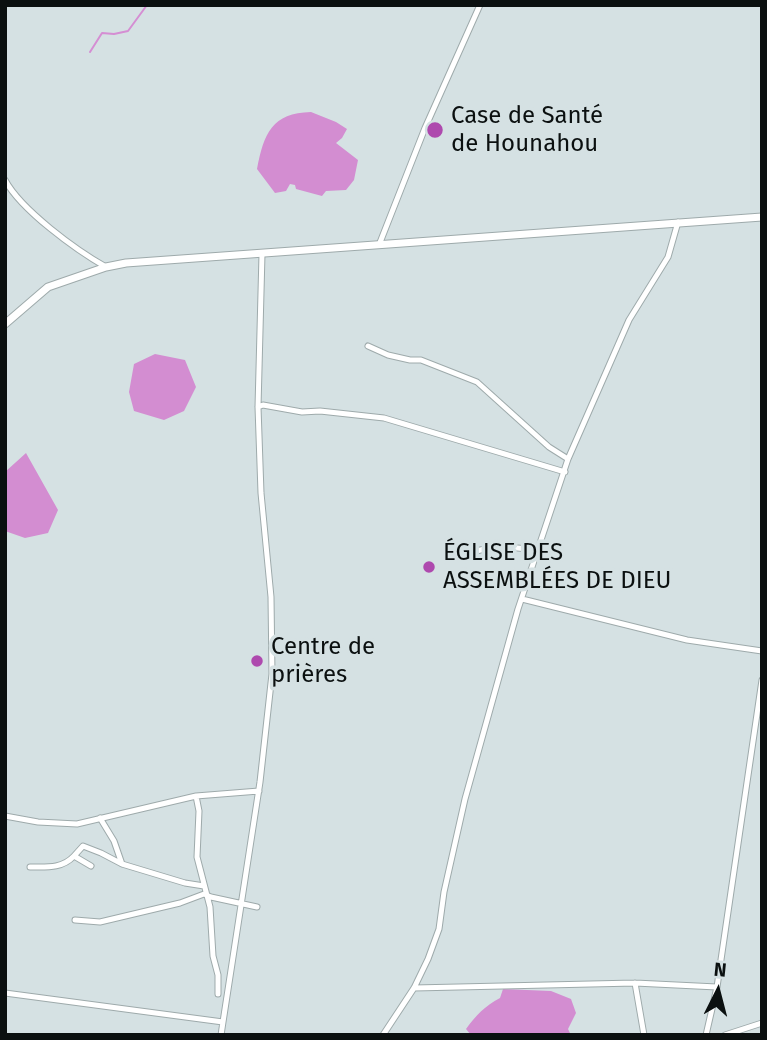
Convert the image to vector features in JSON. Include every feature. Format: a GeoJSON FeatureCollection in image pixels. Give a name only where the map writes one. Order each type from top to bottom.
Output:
{"type":"FeatureCollection","features":[{"type":"Feature","properties":{"kind":"main road"},"geometry":{"type":"LineString","coordinates":[[5,324],[48,287],[126,263],[762,217]]}},
{"type":"Feature","properties":{"kind":"street"},"geometry":{"type":"LineString","coordinates":[[379,245],[425,128],[480,5]]}},
{"type":"Feature","properties":{"kind":"street"},"geometry":{"type":"LineString","coordinates":[[5,180],[27,207],[86,255],[106,267]]}},
{"type":"Feature","properties":{"kind":"street"},"geometry":{"type":"LineString","coordinates":[[383,1035],[414,988],[439,929],[444,892],[465,799],[522,599],[568,459],[629,320],[668,257],[678,222]]}},
{"type":"Feature","properties":{"kind":"street"},"geometry":{"type":"LineString","coordinates":[[221,1035],[259,791],[272,674],[271,597],[261,493],[258,407],[262,254]]}},
{"type":"Feature","properties":{"kind":"street"},"geometry":{"type":"LineString","coordinates":[[368,346],[388,355],[421,360],[477,382],[549,447],[568,459]]}},
{"type":"Feature","properties":{"kind":"street"},"geometry":{"type":"LineString","coordinates":[[258,407],[263,405],[302,412],[320,411],[384,418],[565,472]]}},
{"type":"Feature","properties":{"kind":"street"},"geometry":{"type":"LineString","coordinates":[[464,554],[497,547],[538,550]]}},
{"type":"Feature","properties":{"kind":"street"},"geometry":{"type":"LineString","coordinates":[[522,599],[687,640],[762,651]]}},
{"type":"Feature","properties":{"kind":"street"},"geometry":{"type":"LineString","coordinates":[[706,1035],[717,987],[762,680]]}},
{"type":"Feature","properties":{"kind":"street"},"geometry":{"type":"LineString","coordinates":[[5,816],[38,822],[77,824],[196,796],[259,791]]}},
{"type":"Feature","properties":{"kind":"street"},"geometry":{"type":"LineString","coordinates":[[196,796],[199,811],[197,857],[207,894],[218,994]]}},
{"type":"Feature","properties":{"kind":"street"},"geometry":{"type":"LineString","coordinates":[[100,818],[114,841],[122,864]]}},
{"type":"Feature","properties":{"kind":"street"},"geometry":{"type":"LineString","coordinates":[[30,867],[64,864],[83,846],[122,864],[204,886]]}},
{"type":"Feature","properties":{"kind":"street"},"geometry":{"type":"LineString","coordinates":[[74,856],[91,866]]}},
{"type":"Feature","properties":{"kind":"street"},"geometry":{"type":"LineString","coordinates":[[207,894],[211,898],[257,906]]}},
{"type":"Feature","properties":{"kind":"street"},"geometry":{"type":"LineString","coordinates":[[75,920],[100,922],[207,894]]}},
{"type":"Feature","properties":{"kind":"street"},"geometry":{"type":"LineString","coordinates":[[414,988],[635,983],[717,987]]}},
{"type":"Feature","properties":{"kind":"street"},"geometry":{"type":"LineString","coordinates":[[635,983],[644,1035]]}},
{"type":"Feature","properties":{"kind":"street"},"geometry":{"type":"LineString","coordinates":[[5,993],[223,1022]]}},
{"type":"Feature","properties":{"kind":"street"},"geometry":{"type":"LineString","coordinates":[[725,1035],[762,1023]]}},
{"type":"Feature","properties":{"kind":"shaded area"},"geometry":{"type":"Polygon","coordinates":[[[311,112],[347,129],[336,143],[358,160],[354,180],[346,190],[326,191],[322,196],[296,189],[295,185],[290,184],[286,191],[275,193],[257,169],[267,135],[272,127],[287,116],[311,112]]]}},
{"type":"Feature","properties":{"kind":"shaded area"},"geometry":{"type":"Polygon","coordinates":[[[155,354],[185,360],[196,387],[184,411],[164,420],[134,411],[129,392],[134,364],[155,354]]]}},
{"type":"Feature","properties":{"kind":"shaded area"},"geometry":{"type":"Polygon","coordinates":[[[26,453],[58,510],[48,533],[25,538],[5,531],[5,472],[26,453]]]}},
{"type":"Feature","properties":{"kind":"shaded area"},"geometry":{"type":"Polygon","coordinates":[[[503,989],[551,991],[571,999],[576,1013],[568,1029],[571,1035],[471,1035],[466,1029],[481,1011],[500,998],[503,989]]]}},
{"type":"Feature","properties":{"kind":"waterway"},"geometry":{"type":"LineString","coordinates":[[90,52],[102,33],[128,31],[147,5]]}},
{"type":"Feature","properties":{"kind":"place","name":"Case de Santé de Hounahou"},"geometry":{"type":"Point","coordinates":[435,130]}},
{"type":"Feature","properties":{"kind":"place","name":"ÉGLISE DES ASSEMBLÉES DE DIEU"},"geometry":{"type":"Point","coordinates":[429,567]}},
{"type":"Feature","properties":{"kind":"place","name":"Centre de prières"},"geometry":{"type":"Point","coordinates":[257,661]}}]}
